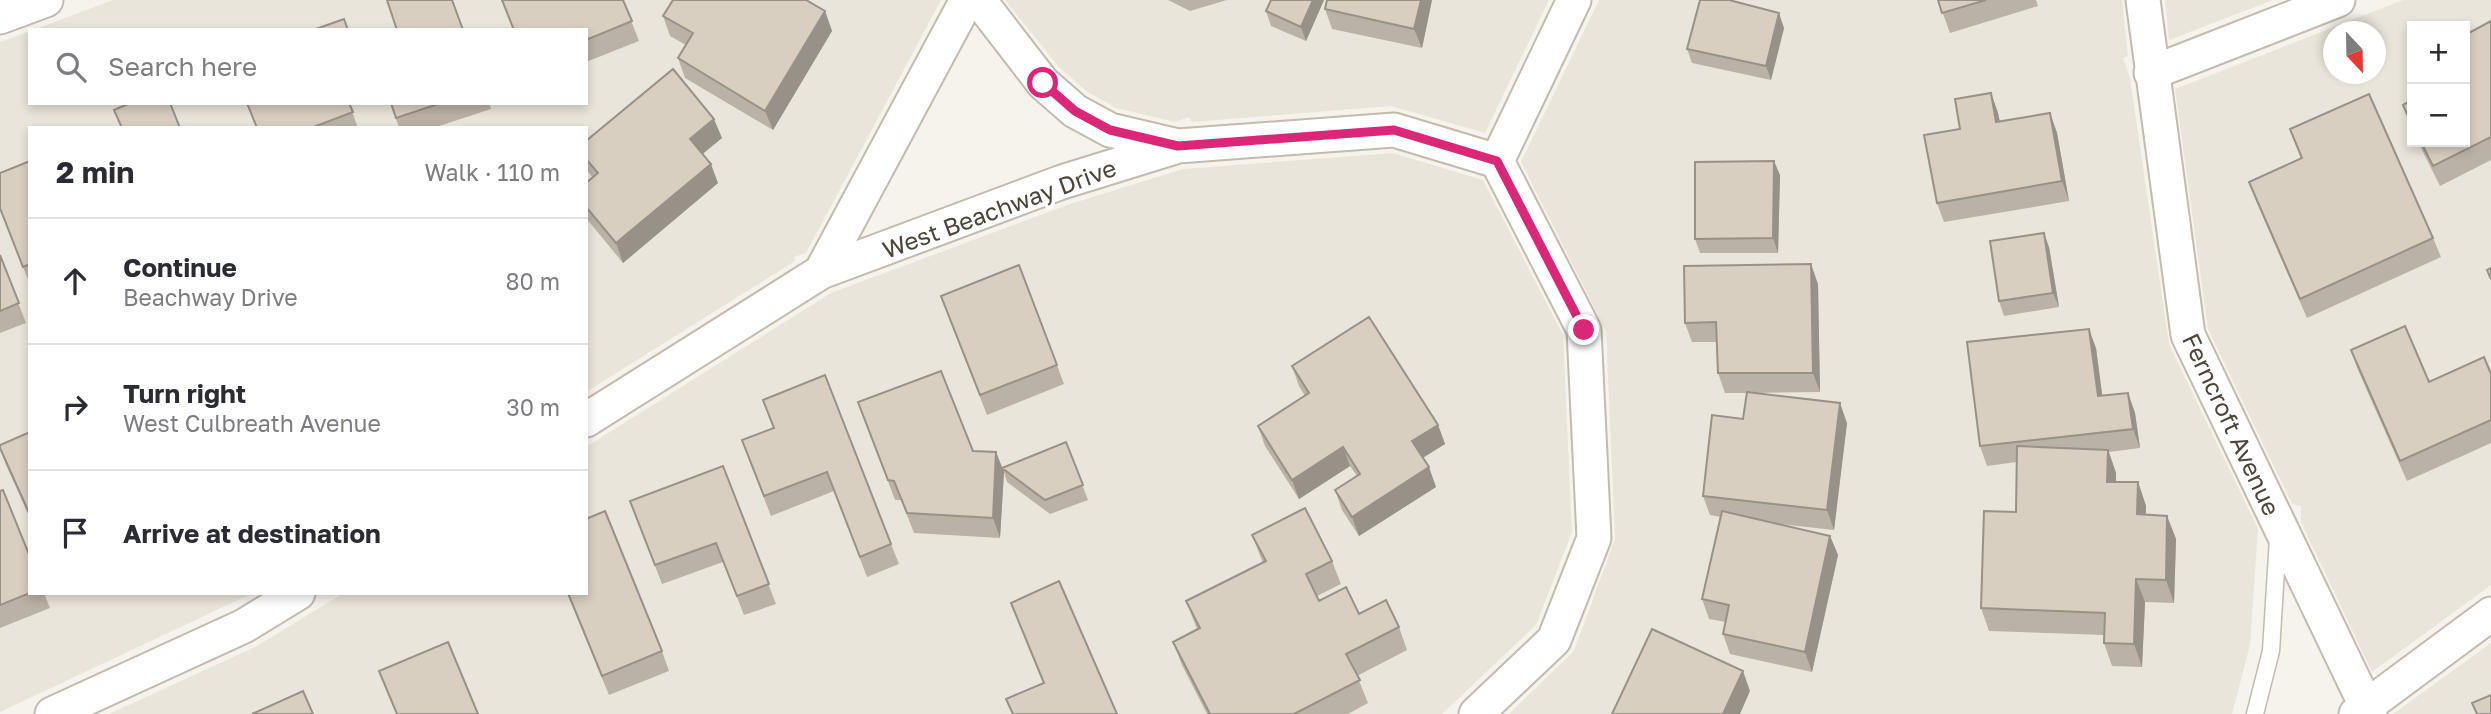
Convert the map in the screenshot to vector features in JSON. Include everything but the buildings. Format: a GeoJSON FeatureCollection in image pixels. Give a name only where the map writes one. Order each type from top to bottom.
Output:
{"type":"FeatureCollection","features":[{"type":"Feature","properties":{"kind":"street"},"geometry":{"type":"LineString","coordinates":[[0,17],[46,0]]}},
{"type":"Feature","properties":{"kind":"street","name":"West Beachway Drive"},"geometry":{"type":"LineString","coordinates":[[821,272],[967,0]]}},
{"type":"Feature","properties":{"kind":"street"},"geometry":{"type":"LineString","coordinates":[[979,0],[1043,83],[1075,111],[1110,130],[1178,146],[1394,130],[1497,161],[1584,330],[1594,538],[1554,640],[1476,714]]}},
{"type":"Feature","properties":{"kind":"street"},"geometry":{"type":"LineString","coordinates":[[1497,161],[1574,0]]}},
{"type":"Feature","properties":{"kind":"street","name":"Ferncroft Avenue"},"geometry":{"type":"LineString","coordinates":[[2143,0],[2188,335],[2364,711]]}},
{"type":"Feature","properties":{"kind":"street"},"geometry":{"type":"LineString","coordinates":[[2151,73],[2338,0]]}},
{"type":"Feature","properties":{"kind":"street","name":"West Beachway Drive"},"geometry":{"type":"LineString","coordinates":[[588,419],[821,272],[1062,182],[1178,146]]}},
{"type":"Feature","properties":{"kind":"street"},"geometry":{"type":"LineString","coordinates":[[52,714],[244,626],[295,595]]}},
{"type":"Feature","properties":{"kind":"street"},"geometry":{"type":"LineString","coordinates":[[2364,711],[2491,614]]}},
{"type":"Feature","properties":{"kind":"lane"},"geometry":{"type":"LineString","coordinates":[[2255,714],[2272,651],[2279,525]]}},
{"type":"Feature","properties":{"kind":"shaded area"},"geometry":{"type":"Polygon","coordinates":[[[113,0],[941,0],[806,253],[794,257],[795,261],[588,391],[588,126],[28,126],[28,595],[249,595],[0,712],[0,42],[28,32],[28,105],[588,105],[588,28],[38,28],[113,0]]]}},
{"type":"Feature","properties":{"kind":"shaded area"},"geometry":{"type":"Polygon","coordinates":[[[1005,0],[1549,0],[1485,133],[1391,106],[1192,122],[1189,117],[1175,122],[1116,108],[1086,91],[1058,66],[1005,0]]]}},
{"type":"Feature","properties":{"kind":"shaded area"},"geometry":{"type":"Polygon","coordinates":[[[1599,0],[2122,0],[2128,56],[2123,58],[2130,78],[2169,344],[2258,529],[2250,645],[2232,714],[1509,714],[1574,651],[1615,539],[1606,331],[1521,162],[1599,0]]]}},
{"type":"Feature","properties":{"kind":"shaded area"},"geometry":{"type":"Polygon","coordinates":[[[2165,0],[2273,0],[2169,40],[2165,0]]]}},
{"type":"Feature","properties":{"kind":"shaded area"},"geometry":{"type":"Polygon","coordinates":[[[2403,0],[2491,0],[2491,585],[2372,672],[2301,522],[2301,506],[2292,504],[2208,329],[2175,89],[2323,31],[2323,84],[2386,84],[2386,21],[2349,21],[2403,0]]]}},
{"type":"Feature","properties":{"kind":"shaded area"},"geometry":{"type":"Polygon","coordinates":[[[1393,153],[1483,180],[1563,335],[1572,532],[1536,625],[1442,714],[109,714],[255,647],[341,595],[588,595],[588,446],[831,293],[1070,204],[1183,169],[1393,153]]]}},
{"type":"Feature","properties":{"kind":"shaded area"},"geometry":{"type":"Polygon","coordinates":[[[2491,643],[2491,714],[2393,714],[2491,643]]]}},
{"type":"Feature","properties":{"kind":"route"},"geometry":{"type":"LineString","coordinates":[[1043,83],[1075,111],[1110,130],[1178,146],[1394,130],[1497,161],[1584,330]]}}]}
